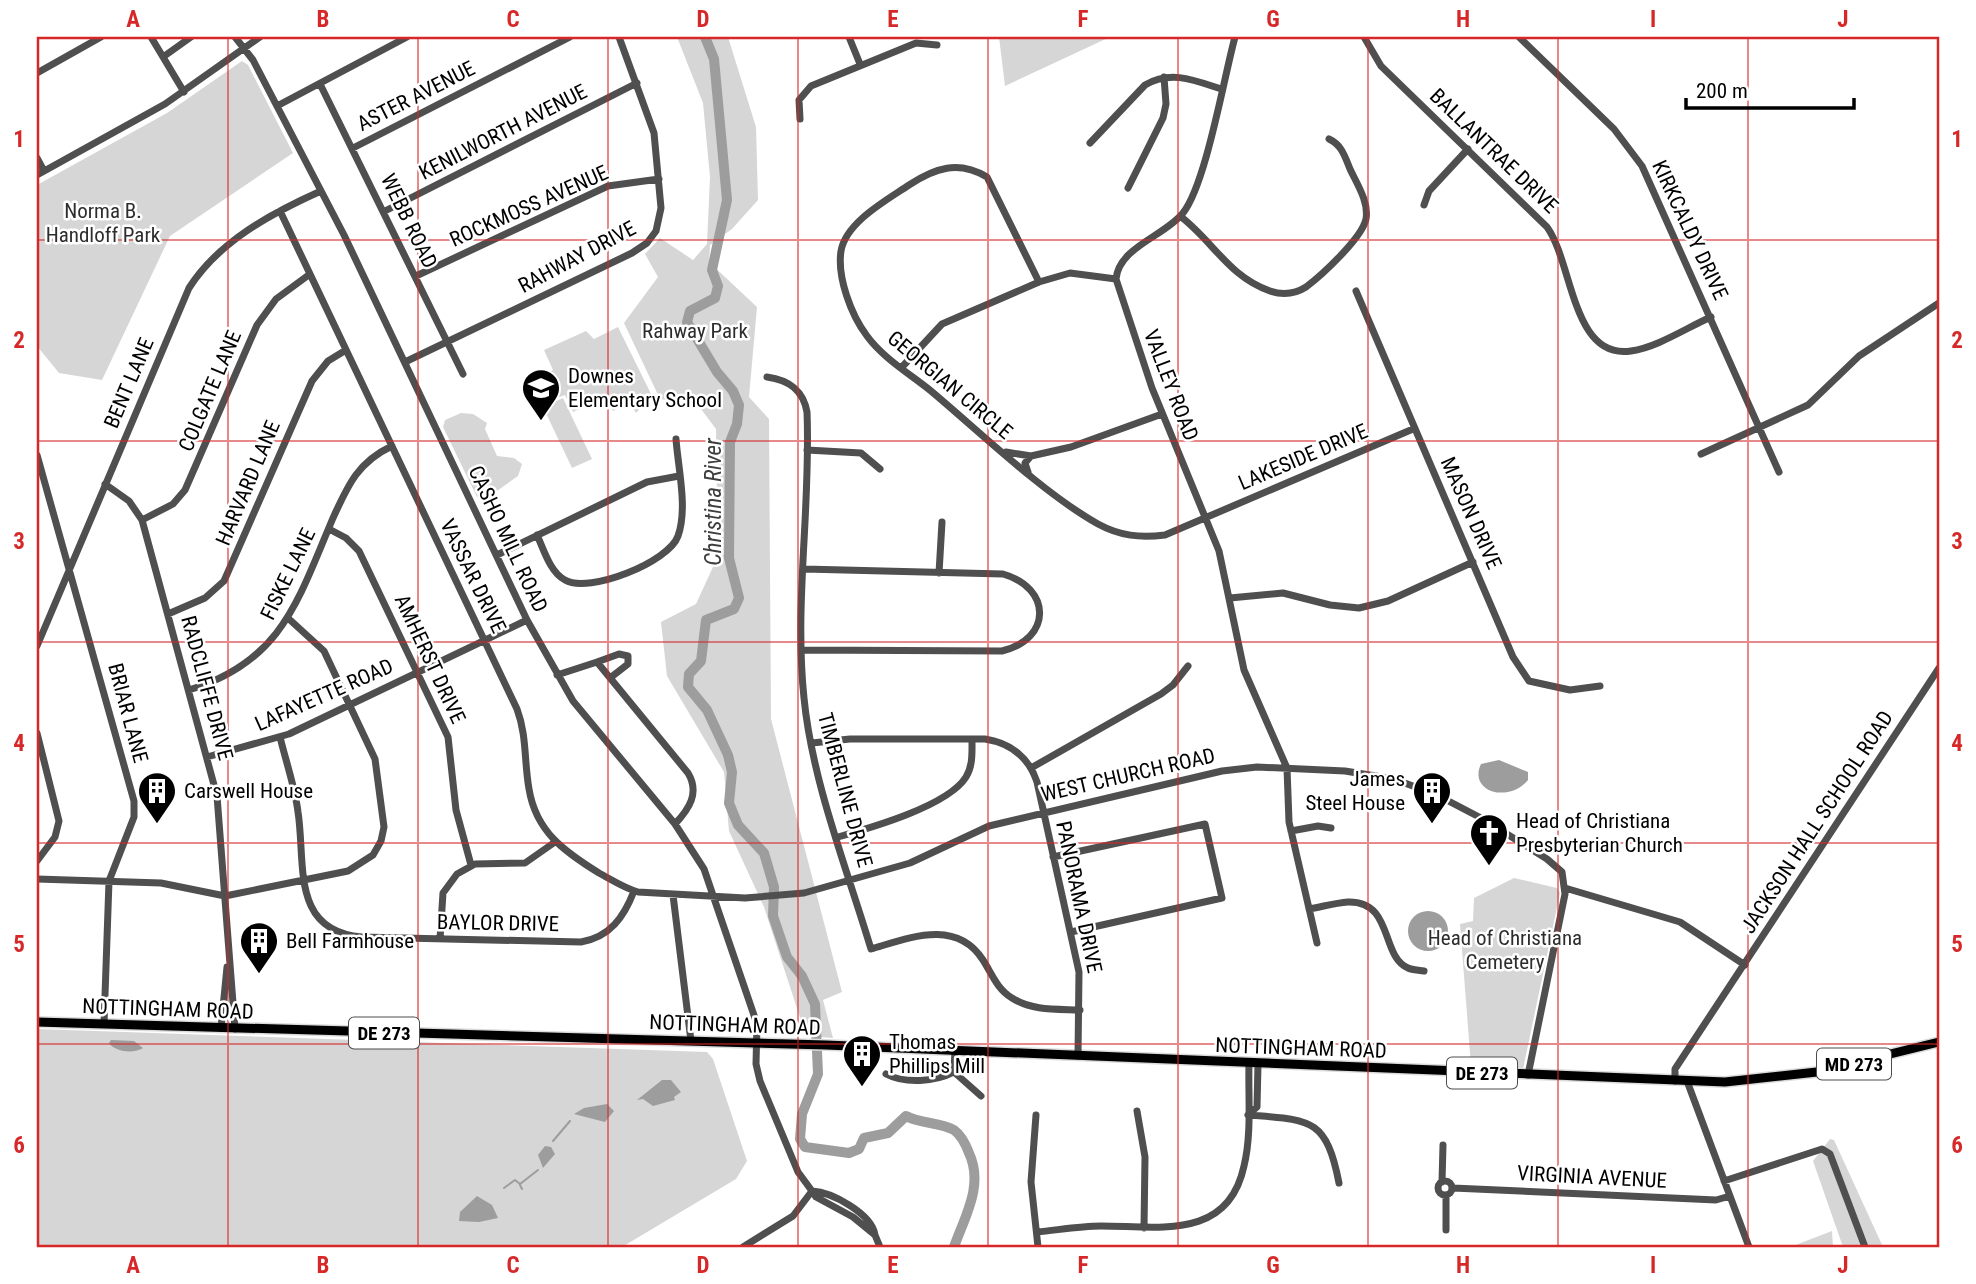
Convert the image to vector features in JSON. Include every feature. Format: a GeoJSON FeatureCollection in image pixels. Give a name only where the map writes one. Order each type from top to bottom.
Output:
{"type":"FeatureCollection","features":[{"type":"Feature","properties":{"kind":"main road","name":"NOTTINGHAM ROAD"},"geometry":{"type":"LineString","coordinates":[[37,1022],[826,1045],[1675,1081],[1767,1080]]}},
{"type":"Feature","properties":{"kind":"main road","name":"MD 273"},"geometry":{"type":"LineString","coordinates":[[1767,1080],[1835,1069],[1939,1042]]}},
{"type":"Feature","properties":{"kind":"street"},"geometry":{"type":"LineString","coordinates":[[37,73],[101,37]]}},
{"type":"Feature","properties":{"kind":"street"},"geometry":{"type":"LineString","coordinates":[[151,37],[184,92]]}},
{"type":"Feature","properties":{"kind":"street"},"geometry":{"type":"LineString","coordinates":[[163,57],[191,37]]}},
{"type":"Feature","properties":{"kind":"street","name":"CASHO MILL ROAD"},"geometry":{"type":"LineString","coordinates":[[235,37],[245,47],[321,191],[527,620],[557,675],[578,707],[675,824],[699,860],[716,897],[755,1020],[760,1081],[798,1172],[812,1191]]}},
{"type":"Feature","properties":{"kind":"street"},"geometry":{"type":"LineString","coordinates":[[37,159],[40,173],[184,92],[260,37]]}},
{"type":"Feature","properties":{"kind":"street"},"geometry":{"type":"LineString","coordinates":[[277,106],[407,37]]}},
{"type":"Feature","properties":{"kind":"street","name":"ASTER AVENUE"},"geometry":{"type":"LineString","coordinates":[[353,148],[570,37]]}},
{"type":"Feature","properties":{"kind":"street","name":"RAHWAY DRIVE"},"geometry":{"type":"LineString","coordinates":[[405,362],[640,248],[653,236],[659,224],[659,179],[654,133],[619,37]]}},
{"type":"Feature","properties":{"kind":"street"},"geometry":{"type":"LineString","coordinates":[[849,37],[860,64]]}},
{"type":"Feature","properties":{"kind":"street"},"geometry":{"type":"LineString","coordinates":[[902,367],[942,324],[1040,282],[1070,273],[1116,279],[1124,259],[1180,216],[1189,205],[1200,177],[1235,37]]}},
{"type":"Feature","properties":{"kind":"street","name":"BALLANTRAE DRIVE"},"geometry":{"type":"LineString","coordinates":[[1364,37],[1381,66],[1552,233],[1563,257],[1584,326],[1602,346],[1619,351],[1635,350],[1711,317]]}},
{"type":"Feature","properties":{"kind":"street","name":"KIRKCALDY DRIVE"},"geometry":{"type":"LineString","coordinates":[[1519,37],[1605,120],[1637,158],[1779,472]]}},
{"type":"Feature","properties":{"kind":"street"},"geometry":{"type":"LineString","coordinates":[[800,120],[799,100],[811,86],[916,43],[937,45]]}},
{"type":"Feature","properties":{"kind":"street"},"geometry":{"type":"LineString","coordinates":[[1090,143],[1144,85],[1176,75],[1221,89]]}},
{"type":"Feature","properties":{"kind":"street"},"geometry":{"type":"LineString","coordinates":[[1128,188],[1163,118],[1166,104],[1164,77]]}},
{"type":"Feature","properties":{"kind":"street","name":"KENILWORTH AVENUE"},"geometry":{"type":"LineString","coordinates":[[385,211],[637,83]]}},
{"type":"Feature","properties":{"kind":"street","name":"WEBB ROAD"},"geometry":{"type":"LineString","coordinates":[[320,84],[385,211],[463,374]]}},
{"type":"Feature","properties":{"kind":"street"},"geometry":{"type":"LineString","coordinates":[[1180,216],[1200,232],[1228,267],[1267,290],[1282,294],[1305,287],[1354,241],[1366,221],[1367,210],[1352,173],[1341,149],[1329,139]]}},
{"type":"Feature","properties":{"kind":"street"},"geometry":{"type":"LineString","coordinates":[[1424,205],[1429,191],[1468,149]]}},
{"type":"Feature","properties":{"kind":"street","name":"GEORGIAN CIRCLE"},"geometry":{"type":"LineString","coordinates":[[1040,282],[986,177],[973,169],[957,165],[933,171],[873,210],[853,229],[841,248],[841,269],[858,321],[883,353],[1028,472],[1098,524],[1129,536],[1165,535],[1206,517]]}},
{"type":"Feature","properties":{"kind":"street","name":"ROCKMOSS AVENUE"},"geometry":{"type":"LineString","coordinates":[[416,276],[608,186],[659,179]]}},
{"type":"Feature","properties":{"kind":"street","name":"BENT LANE"},"geometry":{"type":"LineString","coordinates":[[37,646],[195,279],[219,252],[280,211],[321,191]]}},
{"type":"Feature","properties":{"kind":"street","name":"VASSAR DRIVE"},"geometry":{"type":"LineString","coordinates":[[280,211],[523,727],[533,807],[555,842],[569,855],[634,891],[673,894]]}},
{"type":"Feature","properties":{"kind":"street","name":"COLGATE LANE"},"geometry":{"type":"LineString","coordinates":[[142,520],[173,503],[185,491],[257,325],[276,299],[310,274]]}},
{"type":"Feature","properties":{"kind":"street","name":"VALLEY ROAD"},"geometry":{"type":"LineString","coordinates":[[1116,279],[1162,414],[1219,551],[1244,670],[1287,768]]}},
{"type":"Feature","properties":{"kind":"street","name":"MASON DRIVE"},"geometry":{"type":"LineString","coordinates":[[1356,291],[1513,657],[1529,681],[1570,690],[1600,686]]}},
{"type":"Feature","properties":{"kind":"street"},"geometry":{"type":"LineString","coordinates":[[1701,454],[1808,405],[1859,356],[1939,303]]}},
{"type":"Feature","properties":{"kind":"street","name":"HARVARD LANE"},"geometry":{"type":"LineString","coordinates":[[168,614],[205,598],[224,581],[312,381],[328,361],[346,350]]}},
{"type":"Feature","properties":{"kind":"street","name":"TIMBERLINE DRIVE"},"geometry":{"type":"LineString","coordinates":[[767,377],[788,383],[802,396],[807,412],[801,650],[804,699],[812,743],[871,949],[921,935],[938,933],[954,936],[975,949],[996,983],[1013,999],[1032,1007],[1080,1010]]}},
{"type":"Feature","properties":{"kind":"street"},"geometry":{"type":"LineString","coordinates":[[1004,452],[1031,456],[1071,447],[1162,414]]}},
{"type":"Feature","properties":{"kind":"street","name":"LAKESIDE DRIVE"},"geometry":{"type":"LineString","coordinates":[[1206,517],[1413,429]]}},
{"type":"Feature","properties":{"kind":"street"},"geometry":{"type":"LineString","coordinates":[[537,535],[555,571],[564,580],[576,584],[589,583],[652,563],[671,550],[679,535],[676,439]]}},
{"type":"Feature","properties":{"kind":"street","name":"FISKE LANE"},"geometry":{"type":"LineString","coordinates":[[189,690],[226,676],[251,661],[274,639],[289,619],[353,476],[370,458],[392,446]]}},
{"type":"Feature","properties":{"kind":"street"},"geometry":{"type":"LineString","coordinates":[[807,450],[861,453],[880,469]]}},
{"type":"Feature","properties":{"kind":"street","name":"BRIAR LANE"},"geometry":{"type":"LineString","coordinates":[[37,454],[134,801],[134,817],[109,881],[104,1024]]}},
{"type":"Feature","properties":{"kind":"street"},"geometry":{"type":"LineString","coordinates":[[1028,472],[1025,463],[1031,456]]}},
{"type":"Feature","properties":{"kind":"street"},"geometry":{"type":"LineString","coordinates":[[497,555],[648,482],[678,476]]}},
{"type":"Feature","properties":{"kind":"street"},"geometry":{"type":"LineString","coordinates":[[37,487],[47,484]]}},
{"type":"Feature","properties":{"kind":"street","name":"RADCLIFFE DRIVE"},"geometry":{"type":"LineString","coordinates":[[105,484],[130,500],[142,520],[207,757],[218,804],[235,1029]]}},
{"type":"Feature","properties":{"kind":"street"},"geometry":{"type":"LineString","coordinates":[[939,573],[942,522]]}},
{"type":"Feature","properties":{"kind":"street","name":"AMHERST DRIVE"},"geometry":{"type":"LineString","coordinates":[[329,529],[346,538],[359,551],[451,745],[456,810],[471,865]]}},
{"type":"Feature","properties":{"kind":"street"},"geometry":{"type":"LineString","coordinates":[[1230,598],[1283,593],[1330,605],[1359,608],[1388,601],[1473,562]]}},
{"type":"Feature","properties":{"kind":"street"},"geometry":{"type":"LineString","coordinates":[[801,650],[1002,652],[1020,647],[1037,631],[1040,622],[1036,598],[1029,586],[1003,574],[804,569]]}},
{"type":"Feature","properties":{"kind":"street"},"geometry":{"type":"LineString","coordinates":[[37,879],[161,883],[225,896],[355,869],[373,855],[381,841],[384,820],[377,767],[324,651],[289,619]]}},
{"type":"Feature","properties":{"kind":"street","name":"LAFAYETTE ROAD"},"geometry":{"type":"LineString","coordinates":[[207,757],[280,737],[527,620]]}},
{"type":"Feature","properties":{"kind":"street"},"geometry":{"type":"LineString","coordinates":[[557,675],[620,654],[628,656],[628,664],[610,678]]}},
{"type":"Feature","properties":{"kind":"street"},"geometry":{"type":"LineString","coordinates":[[597,662],[692,779],[693,799],[675,824]]}},
{"type":"Feature","properties":{"kind":"street"},"geometry":{"type":"LineString","coordinates":[[812,743],[840,739],[972,739],[1006,745],[1031,768],[1161,694],[1173,685],[1188,666]]}},
{"type":"Feature","properties":{"kind":"street","name":"JACKSON HALL SCHOOL ROAD"},"geometry":{"type":"LineString","coordinates":[[1675,1081],[1675,1069],[1939,668]]}},
{"type":"Feature","properties":{"kind":"street"},"geometry":{"type":"LineString","coordinates":[[37,733],[59,821],[55,837],[37,862]]}},
{"type":"Feature","properties":{"kind":"street","name":"BAYLOR DRIVE"},"geometry":{"type":"LineString","coordinates":[[280,737],[297,805],[303,880],[313,911],[336,931],[352,936],[590,940],[616,923],[634,891]]}},
{"type":"Feature","properties":{"kind":"street"},"geometry":{"type":"LineString","coordinates":[[838,837],[893,821],[956,789],[971,767],[972,739]]}},
{"type":"Feature","properties":{"kind":"street","name":"PANORAMA DRIVE"},"geometry":{"type":"LineString","coordinates":[[1031,768],[1054,857],[1080,978],[1078,1056]]}},
{"type":"Feature","properties":{"kind":"street"},"geometry":{"type":"LineString","coordinates":[[1287,768],[1291,831],[1317,943]]}},
{"type":"Feature","properties":{"kind":"street","name":"WEST CHURCH ROAD"},"geometry":{"type":"LineString","coordinates":[[673,894],[780,897],[851,881],[919,860],[989,826],[1230,769],[1287,768],[1380,775],[1437,795],[1482,818],[1553,863],[1562,872],[1565,888]]}},
{"type":"Feature","properties":{"kind":"street"},"geometry":{"type":"LineString","coordinates":[[1054,857],[1205,824],[1222,898],[1071,932]]}},
{"type":"Feature","properties":{"kind":"street"},"geometry":{"type":"LineString","coordinates":[[1291,831],[1318,826],[1331,828]]}},
{"type":"Feature","properties":{"kind":"street"},"geometry":{"type":"LineString","coordinates":[[440,939],[441,905],[445,888],[457,874],[471,865],[524,863],[555,842]]}},
{"type":"Feature","properties":{"kind":"street"},"geometry":{"type":"LineString","coordinates":[[1528,1075],[1565,888],[1681,922],[1745,965]]}},
{"type":"Feature","properties":{"kind":"street"},"geometry":{"type":"LineString","coordinates":[[673,894],[691,1041]]}},
{"type":"Feature","properties":{"kind":"street"},"geometry":{"type":"LineString","coordinates":[[1309,909],[1348,902],[1369,908],[1382,922],[1400,962],[1408,969],[1424,971]]}},
{"type":"Feature","properties":{"kind":"street","name":"RADCLIFFE DRIVE"},"geometry":{"type":"LineString","coordinates":[[221,1028],[228,962]]}},
{"type":"Feature","properties":{"kind":"street"},"geometry":{"type":"LineString","coordinates":[[954,1050],[954,1072],[981,1096]]}},
{"type":"Feature","properties":{"kind":"street"},"geometry":{"type":"LineString","coordinates":[[1037,1232],[1093,1226],[1144,1228],[1190,1225],[1214,1213],[1227,1200],[1244,1167],[1248,1115],[1257,1107],[1254,1063]]}},
{"type":"Feature","properties":{"kind":"street"},"geometry":{"type":"LineString","coordinates":[[886,1074],[901,1082],[946,1076],[954,1072]]}},
{"type":"Feature","properties":{"kind":"street"},"geometry":{"type":"LineString","coordinates":[[1687,1081],[1749,1247]]}},
{"type":"Feature","properties":{"kind":"street"},"geometry":{"type":"LineString","coordinates":[[1137,1111],[1145,1157],[1144,1228]]}},
{"type":"Feature","properties":{"kind":"street"},"geometry":{"type":"LineString","coordinates":[[1036,1115],[1031,1182],[1038,1247]]}},
{"type":"Feature","properties":{"kind":"street"},"geometry":{"type":"LineString","coordinates":[[1248,1115],[1297,1120],[1319,1130],[1330,1146],[1339,1183]]}},
{"type":"Feature","properties":{"kind":"street"},"geometry":{"type":"LineString","coordinates":[[1443,1145],[1442,1182],[1438,1191],[1446,1195]]}},
{"type":"Feature","properties":{"kind":"street"},"geometry":{"type":"LineString","coordinates":[[1724,1181],[1816,1149],[1826,1151],[1865,1247]]}},
{"type":"Feature","properties":{"kind":"street","name":"VIRGINIA AVENUE"},"geometry":{"type":"LineString","coordinates":[[1442,1182],[1449,1182],[1452,1188],[1716,1200],[1730,1196]]}},
{"type":"Feature","properties":{"kind":"street"},"geometry":{"type":"LineString","coordinates":[[1446,1230],[1446,1195],[1452,1188]]}},
{"type":"Feature","properties":{"kind":"street"},"geometry":{"type":"LineString","coordinates":[[743,1247],[793,1216],[812,1191],[820,1191],[860,1213],[874,1226],[880,1247]]}},
{"type":"Feature","properties":{"kind":"green space","name":"Rahway Park"},"geometry":{"type":"Polygon","coordinates":[[[677,37],[728,37],[756,127],[758,200],[732,229],[710,245],[709,262],[757,307],[749,397],[769,419],[771,719],[842,992],[823,1000],[833,1038],[806,1036],[764,907],[729,831],[724,772],[667,676],[661,622],[696,604],[718,556],[716,429],[698,405],[660,399],[624,323],[658,277],[645,254],[660,238],[693,260],[707,244],[710,177],[703,103],[677,37]]]}},
{"type":"Feature","properties":{"kind":"green space"},"geometry":{"type":"Polygon","coordinates":[[[999,37],[1110,37],[1005,86],[999,37]]]}},
{"type":"Feature","properties":{"kind":"green space","name":"Norma B. Handloff Park"},"geometry":{"type":"Polygon","coordinates":[[[242,61],[248,65],[293,153],[170,236],[102,380],[59,373],[37,346],[37,185],[167,113],[242,61]]]}},
{"type":"Feature","properties":{"kind":"green space"},"geometry":{"type":"Polygon","coordinates":[[[618,327],[652,396],[636,413],[630,403],[613,411],[605,396],[573,412],[565,395],[557,398],[545,374],[553,370],[544,350],[586,331],[594,339],[618,327]]]}},
{"type":"Feature","properties":{"kind":"green space"},"geometry":{"type":"Polygon","coordinates":[[[563,398],[592,459],[572,468],[543,407],[563,398]]]}},
{"type":"Feature","properties":{"kind":"green space"},"geometry":{"type":"Polygon","coordinates":[[[461,413],[473,414],[487,423],[485,429],[497,456],[514,458],[522,464],[518,476],[484,500],[477,497],[443,427],[445,420],[461,413]]]}},
{"type":"Feature","properties":{"kind":"green space","name":"Head of Christiana Cemetery"},"geometry":{"type":"Polygon","coordinates":[[[1514,878],[1557,888],[1560,893],[1523,1069],[1471,1066],[1460,924],[1473,921],[1474,898],[1514,878]]]}},
{"type":"Feature","properties":{"kind":"green space"},"geometry":{"type":"Polygon","coordinates":[[[37,1029],[707,1052],[713,1059],[747,1161],[736,1179],[622,1247],[37,1247],[37,1029]]]}},
{"type":"Feature","properties":{"kind":"green space"},"geometry":{"type":"Polygon","coordinates":[[[1830,1139],[1834,1140],[1883,1247],[1843,1247],[1813,1161],[1830,1139]]]}},
{"type":"Feature","properties":{"kind":"green space"},"geometry":{"type":"Polygon","coordinates":[[[1832,1231],[1833,1247],[1790,1247],[1793,1246],[1832,1231]]]}},
{"type":"Feature","properties":{"kind":"shaded area"},"geometry":{"type":"Polygon","coordinates":[[[1499,760],[1528,772],[1528,780],[1520,787],[1501,793],[1485,787],[1478,773],[1481,764],[1499,760]]]}},
{"type":"Feature","properties":{"kind":"shaded area"},"geometry":{"type":"Polygon","coordinates":[[[1428,911],[1442,917],[1448,931],[1442,945],[1428,951],[1414,945],[1408,931],[1414,917],[1428,911]]]}},
{"type":"Feature","properties":{"kind":"shaded area"},"geometry":{"type":"Polygon","coordinates":[[[111,1040],[134,1041],[143,1048],[135,1051],[120,1050],[109,1043],[111,1040]]]}},
{"type":"Feature","properties":{"kind":"shaded area"},"geometry":{"type":"Polygon","coordinates":[[[662,1080],[671,1080],[681,1092],[674,1097],[675,1100],[653,1106],[643,1099],[637,1100],[662,1080]]]}},
{"type":"Feature","properties":{"kind":"shaded area"},"geometry":{"type":"Polygon","coordinates":[[[607,1104],[614,1111],[605,1122],[574,1114],[584,1108],[607,1104]]]}},
{"type":"Feature","properties":{"kind":"shaded area"},"geometry":{"type":"Polygon","coordinates":[[[545,1146],[551,1147],[555,1154],[543,1168],[538,1155],[545,1146]]]}},
{"type":"Feature","properties":{"kind":"shaded area"},"geometry":{"type":"Polygon","coordinates":[[[477,1196],[492,1205],[498,1218],[479,1222],[459,1221],[460,1212],[477,1196]]]}},
{"type":"Feature","properties":{"kind":"waterway","name":"Christina River"},"geometry":{"type":"LineString","coordinates":[[705,37],[714,59],[727,200],[712,270],[718,286],[715,298],[690,311],[687,322],[717,372],[733,391],[739,405],[737,424],[730,442],[729,558],[739,598],[734,609],[706,620],[701,661],[689,674],[688,687],[707,710],[728,755],[732,772],[729,803],[738,825],[764,853],[774,887],[773,916],[787,957],[802,976],[815,1004],[818,1074],[802,1114],[800,1139],[805,1147],[849,1153],[859,1149],[864,1138],[888,1133],[906,1116],[954,1130],[968,1150],[975,1177],[968,1212],[954,1247]]}},
{"type":"Feature","properties":{"kind":"waterway"},"geometry":{"type":"LineString","coordinates":[[553,1141],[570,1121]]}},
{"type":"Feature","properties":{"kind":"waterway"},"geometry":{"type":"LineString","coordinates":[[520,1184],[538,1170]]}},
{"type":"Feature","properties":{"kind":"waterway"},"geometry":{"type":"LineString","coordinates":[[504,1188],[515,1180],[520,1184]]}},
{"type":"Feature","properties":{"kind":"waterway"},"geometry":{"type":"LineString","coordinates":[[520,1185],[522,1189]]}},
{"type":"Feature","properties":{"kind":"place","name":"Downes Elementary School"},"geometry":{"type":"Point","coordinates":[541,422]}},
{"type":"Feature","properties":{"kind":"place","name":"Carswell House"},"geometry":{"type":"Point","coordinates":[157,825]}},
{"type":"Feature","properties":{"kind":"place","name":"James Steel House"},"geometry":{"type":"Point","coordinates":[1432,825]}},
{"type":"Feature","properties":{"kind":"place","name":"Head of Christiana Presbyterian Church"},"geometry":{"type":"Point","coordinates":[1489,867]}},
{"type":"Feature","properties":{"kind":"place","name":"Bell Farmhouse"},"geometry":{"type":"Point","coordinates":[259,975]}},
{"type":"Feature","properties":{"kind":"place","name":"Thomas Phillips Mill"},"geometry":{"type":"Point","coordinates":[862,1088]}}]}
